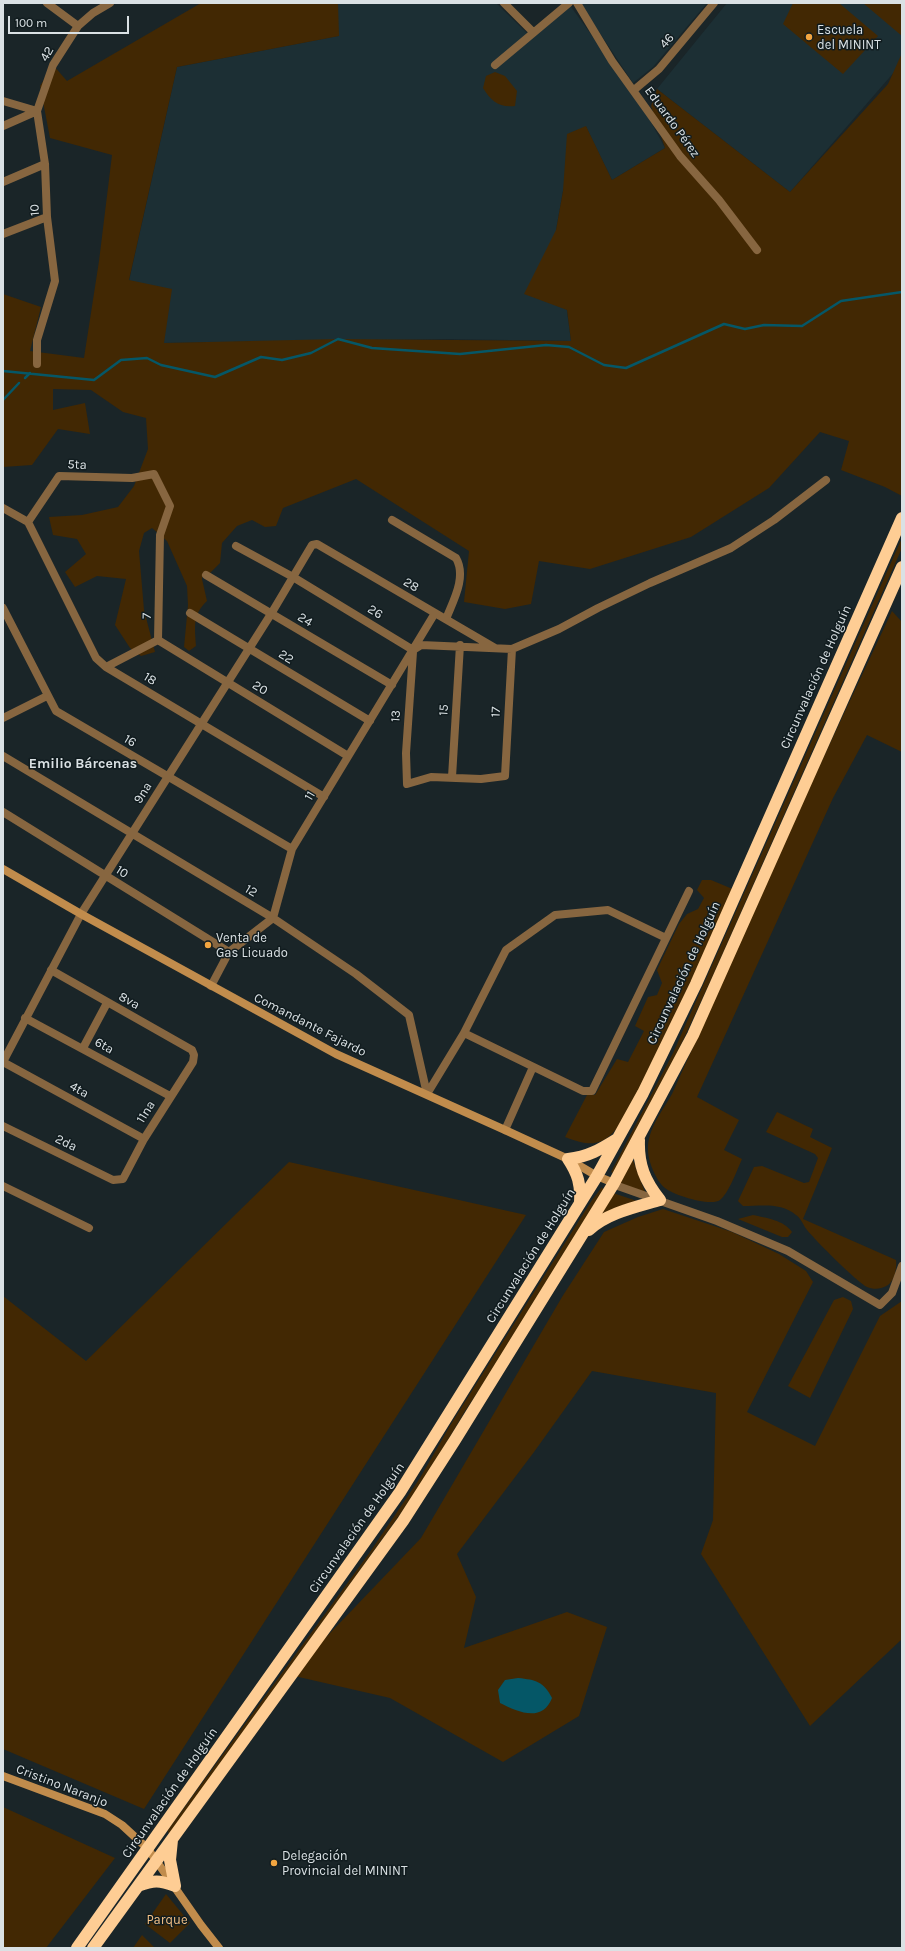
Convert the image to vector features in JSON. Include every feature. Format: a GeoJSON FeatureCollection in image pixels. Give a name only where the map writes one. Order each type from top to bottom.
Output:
{"type":"FeatureCollection","features":[{"type":"Feature","properties":{"kind":"highway","name":"Circunvalación de Holguín"},"geometry":{"type":"LineString","coordinates":[[78,1948],[400,1492],[580,1206],[618,1139],[696,984],[902,518]]}},
{"type":"Feature","properties":{"kind":"highway"},"geometry":{"type":"LineString","coordinates":[[93,1948],[403,1521],[459,1434],[614,1183],[693,1035],[902,568]]}},
{"type":"Feature","properties":{"kind":"highway"},"geometry":{"type":"LineString","coordinates":[[581,1238],[596,1224],[618,1213],[660,1200],[647,1184],[642,1169],[639,1153],[640,1136]]}},
{"type":"Feature","properties":{"kind":"highway"},"geometry":{"type":"LineString","coordinates":[[580,1206],[581,1187],[577,1174],[568,1159],[594,1154],[618,1139]]}},
{"type":"Feature","properties":{"kind":"highway"},"geometry":{"type":"LineString","coordinates":[[172,1838],[170,1860],[175,1886]]}},
{"type":"Feature","properties":{"kind":"highway"},"geometry":{"type":"LineString","coordinates":[[138,1886],[154,1881],[162,1881],[175,1886]]}},
{"type":"Feature","properties":{"kind":"street"},"geometry":{"type":"LineString","coordinates":[[47,3],[78,26]]}},
{"type":"Feature","properties":{"kind":"street"},"geometry":{"type":"LineString","coordinates":[[93,13],[96,3]]}},
{"type":"Feature","properties":{"kind":"street","name":"42"},"geometry":{"type":"LineString","coordinates":[[37,111],[53,65],[78,26],[93,13],[110,3]]}},
{"type":"Feature","properties":{"kind":"street"},"geometry":{"type":"LineString","coordinates":[[504,3],[533,32]]}},
{"type":"Feature","properties":{"kind":"street"},"geometry":{"type":"LineString","coordinates":[[495,65],[569,3]]}},
{"type":"Feature","properties":{"kind":"street","name":"Eduardo Pérez"},"geometry":{"type":"LineString","coordinates":[[577,3],[612,61],[680,156],[719,200],[757,250]]}},
{"type":"Feature","properties":{"kind":"street","name":"46"},"geometry":{"type":"LineString","coordinates":[[634,90],[659,69],[714,3]]}},
{"type":"Feature","properties":{"kind":"street"},"geometry":{"type":"LineString","coordinates":[[3,101],[37,111]]}},
{"type":"Feature","properties":{"kind":"street"},"geometry":{"type":"LineString","coordinates":[[3,126],[37,111]]}},
{"type":"Feature","properties":{"kind":"street","name":"10"},"geometry":{"type":"LineString","coordinates":[[37,111],[45,164],[47,217],[55,281],[37,340],[37,364]]}},
{"type":"Feature","properties":{"kind":"street"},"geometry":{"type":"LineString","coordinates":[[3,182],[45,164]]}},
{"type":"Feature","properties":{"kind":"street"},"geometry":{"type":"LineString","coordinates":[[3,234],[47,217]]}},
{"type":"Feature","properties":{"kind":"street","name":"5ta"},"geometry":{"type":"LineString","coordinates":[[28,522],[58,476],[132,478],[154,474]]}},
{"type":"Feature","properties":{"kind":"street","name":"7"},"geometry":{"type":"LineString","coordinates":[[154,474],[170,506],[160,535],[158,640]]}},
{"type":"Feature","properties":{"kind":"street"},"geometry":{"type":"LineString","coordinates":[[413,650],[421,645],[460,645],[512,649],[558,629],[643,586],[731,548],[774,520],[826,480]]}},
{"type":"Feature","properties":{"kind":"street"},"geometry":{"type":"LineString","coordinates":[[3,508],[28,522]]}},
{"type":"Feature","properties":{"kind":"street"},"geometry":{"type":"LineString","coordinates":[[392,520],[456,558],[460,565],[457,591],[446,619]]}},
{"type":"Feature","properties":{"kind":"street","name":"18"},"geometry":{"type":"LineString","coordinates":[[28,522],[96,658],[106,667],[324,797]]}},
{"type":"Feature","properties":{"kind":"street","name":"28"},"geometry":{"type":"LineString","coordinates":[[315,544],[495,648]]}},
{"type":"Feature","properties":{"kind":"street","name":"9na"},"geometry":{"type":"LineString","coordinates":[[3,1062],[81,914],[271,614],[312,545],[315,544]]}},
{"type":"Feature","properties":{"kind":"street","name":"26"},"geometry":{"type":"LineString","coordinates":[[236,546],[293,577],[413,650]]}},
{"type":"Feature","properties":{"kind":"street","name":"24"},"geometry":{"type":"LineString","coordinates":[[206,575],[392,685]]}},
{"type":"Feature","properties":{"kind":"street","name":"16"},"geometry":{"type":"LineString","coordinates":[[3,608],[56,711],[167,778],[292,849]]}},
{"type":"Feature","properties":{"kind":"street","name":"22"},"geometry":{"type":"LineString","coordinates":[[190,613],[370,721]]}},
{"type":"Feature","properties":{"kind":"street","name":"11"},"geometry":{"type":"LineString","coordinates":[[273,918],[292,849],[435,613]]}},
{"type":"Feature","properties":{"kind":"street"},"geometry":{"type":"LineString","coordinates":[[106,667],[158,640]]}},
{"type":"Feature","properties":{"kind":"street","name":"20"},"geometry":{"type":"LineString","coordinates":[[158,640],[348,756]]}},
{"type":"Feature","properties":{"kind":"street","name":"15"},"geometry":{"type":"LineString","coordinates":[[452,777],[460,645]]}},
{"type":"Feature","properties":{"kind":"street","name":"17"},"geometry":{"type":"LineString","coordinates":[[452,777],[481,779],[505,776],[512,649]]}},
{"type":"Feature","properties":{"kind":"street","name":"13"},"geometry":{"type":"LineString","coordinates":[[413,650],[406,753],[407,784],[431,777],[452,777]]}},
{"type":"Feature","properties":{"kind":"street"},"geometry":{"type":"LineString","coordinates":[[4,715],[47,696]]}},
{"type":"Feature","properties":{"kind":"street","name":"12"},"geometry":{"type":"LineString","coordinates":[[3,756],[273,918],[356,974],[409,1015],[427,1094]]}},
{"type":"Feature","properties":{"kind":"street","name":"10"},"geometry":{"type":"LineString","coordinates":[[3,812],[229,952]]}},
{"type":"Feature","properties":{"kind":"street","name":"Comandante Fajardo"},"geometry":{"type":"LineString","coordinates":[[3,869],[81,914],[336,1054],[568,1159],[597,1176],[614,1183]]}},
{"type":"Feature","properties":{"kind":"street"},"geometry":{"type":"LineString","coordinates":[[464,1033],[583,1091],[592,1091],[689,891]]}},
{"type":"Feature","properties":{"kind":"street"},"geometry":{"type":"LineString","coordinates":[[427,1094],[464,1033],[506,950],[555,915],[608,910],[666,938]]}},
{"type":"Feature","properties":{"kind":"street"},"geometry":{"type":"LineString","coordinates":[[211,986],[229,952],[273,918]]}},
{"type":"Feature","properties":{"kind":"street","name":"8va"},"geometry":{"type":"LineString","coordinates":[[51,970],[192,1050],[194,1055]]}},
{"type":"Feature","properties":{"kind":"street"},"geometry":{"type":"LineString","coordinates":[[83,1048],[107,1003]]}},
{"type":"Feature","properties":{"kind":"street","name":"6ta"},"geometry":{"type":"LineString","coordinates":[[25,1018],[170,1096]]}},
{"type":"Feature","properties":{"kind":"street","name":"11na"},"geometry":{"type":"LineString","coordinates":[[119,1180],[123,1179],[144,1139],[193,1062],[194,1055]]}},
{"type":"Feature","properties":{"kind":"street","name":"4ta"},"geometry":{"type":"LineString","coordinates":[[3,1062],[144,1139]]}},
{"type":"Feature","properties":{"kind":"street"},"geometry":{"type":"LineString","coordinates":[[505,1130],[533,1067]]}},
{"type":"Feature","properties":{"kind":"street","name":"2da"},"geometry":{"type":"LineString","coordinates":[[3,1126],[113,1180],[119,1180]]}},
{"type":"Feature","properties":{"kind":"street"},"geometry":{"type":"LineString","coordinates":[[614,1183],[615,1185],[717,1221],[788,1251],[880,1305],[892,1292],[902,1266]]}},
{"type":"Feature","properties":{"kind":"street"},"geometry":{"type":"LineString","coordinates":[[3,1186],[89,1228]]}},
{"type":"Feature","properties":{"kind":"street","name":"Cristino Naranjo"},"geometry":{"type":"LineString","coordinates":[[3,1776],[105,1814],[122,1825],[148,1849],[201,1925],[219,1948]]}},
{"type":"Feature","properties":{"kind":"shaded area"},"geometry":{"type":"Polygon","coordinates":[[[338,3],[496,3],[529,35],[569,4],[640,102],[665,148],[612,180],[586,127],[563,191],[556,230],[571,341],[445,339],[163,343],[129,281],[177,67],[338,36],[338,3]]]}},
{"type":"Feature","properties":{"kind":"shaded area"},"geometry":{"type":"Polygon","coordinates":[[[580,3],[707,3],[653,67],[633,83],[580,3]]]}},
{"type":"Feature","properties":{"kind":"shaded area"},"geometry":{"type":"Polygon","coordinates":[[[727,3],[902,3],[902,63],[790,192],[657,89],[727,3]]]}},
{"type":"Feature","properties":{"kind":"green space"},"geometry":{"type":"Polygon","coordinates":[[[201,3],[338,3],[339,36],[177,67],[129,280],[172,289],[164,343],[338,339],[571,341],[567,310],[524,294],[556,230],[563,191],[567,134],[586,126],[612,180],[665,148],[651,106],[657,89],[790,192],[888,84],[902,53],[902,496],[885,487],[841,470],[849,441],[820,432],[769,488],[691,537],[590,569],[539,561],[531,604],[505,609],[464,602],[469,551],[356,479],[283,508],[276,526],[265,527],[252,520],[237,526],[222,543],[220,563],[210,573],[203,572],[202,579],[207,601],[202,606],[197,616],[195,627],[196,646],[189,651],[184,647],[188,605],[187,586],[167,541],[152,528],[144,533],[139,551],[144,610],[155,652],[141,656],[130,648],[115,625],[126,579],[97,576],[75,587],[65,572],[86,554],[77,539],[53,535],[49,517],[82,515],[118,507],[134,486],[148,449],[146,418],[123,412],[91,390],[53,389],[53,410],[85,403],[90,434],[58,429],[32,465],[3,467],[3,294],[41,307],[30,351],[84,358],[99,261],[112,155],[50,138],[40,86],[53,65],[67,81],[201,3]]]}},
{"type":"Feature","properties":{"kind":"green space"},"geometry":{"type":"Polygon","coordinates":[[[793,3],[839,3],[878,36],[843,74],[783,24],[793,3]]]}},
{"type":"Feature","properties":{"kind":"green space"},"geometry":{"type":"Polygon","coordinates":[[[863,3],[902,3],[902,36],[863,3]]]}},
{"type":"Feature","properties":{"kind":"green space"},"geometry":{"type":"Polygon","coordinates":[[[495,72],[505,76],[517,91],[515,106],[504,106],[496,103],[489,97],[483,88],[486,76],[495,72]]]}},
{"type":"Feature","properties":{"kind":"green space"},"geometry":{"type":"Polygon","coordinates":[[[902,538],[902,548],[711,980],[664,1081],[613,1173],[611,1172],[673,1053],[902,538]]]}},
{"type":"Feature","properties":{"kind":"green space"},"geometry":{"type":"Polygon","coordinates":[[[892,611],[902,622],[902,752],[867,735],[833,798],[697,1097],[739,1120],[724,1150],[742,1159],[730,1187],[720,1200],[709,1202],[684,1197],[665,1188],[656,1176],[648,1155],[650,1135],[656,1120],[672,1094],[811,784],[892,611]]]}},
{"type":"Feature","properties":{"kind":"green space"},"geometry":{"type":"Polygon","coordinates":[[[702,880],[711,880],[735,890],[627,1115],[614,1132],[601,1141],[586,1143],[565,1137],[587,1095],[595,1095],[617,1059],[628,1062],[644,1031],[635,1026],[648,997],[657,995],[662,983],[657,970],[679,924],[687,914],[698,909],[704,898],[697,890],[702,880]]]}},
{"type":"Feature","properties":{"kind":"green space"},"geometry":{"type":"Polygon","coordinates":[[[777,1112],[813,1129],[810,1137],[832,1148],[803,1219],[896,1260],[895,1274],[888,1285],[875,1289],[862,1284],[807,1230],[798,1216],[790,1211],[777,1206],[743,1206],[738,1201],[754,1167],[762,1166],[804,1183],[809,1182],[818,1158],[815,1154],[766,1132],[777,1112]]]}},
{"type":"Feature","properties":{"kind":"green space"},"geometry":{"type":"Polygon","coordinates":[[[632,1159],[634,1163],[645,1192],[620,1183],[632,1159]]]}},
{"type":"Feature","properties":{"kind":"green space"},"geometry":{"type":"Polygon","coordinates":[[[289,1162],[526,1215],[144,1809],[3,1749],[3,1296],[86,1361],[289,1162]]]}},
{"type":"Feature","properties":{"kind":"green space"},"geometry":{"type":"Polygon","coordinates":[[[602,1187],[604,1192],[514,1337],[465,1411],[424,1481],[172,1832],[168,1833],[168,1830],[370,1552],[420,1478],[451,1424],[592,1200],[602,1187]]]}},
{"type":"Feature","properties":{"kind":"green space"},"geometry":{"type":"Polygon","coordinates":[[[610,1192],[640,1202],[600,1217],[610,1192]]]}},
{"type":"Feature","properties":{"kind":"green space"},"geometry":{"type":"Polygon","coordinates":[[[663,1209],[732,1232],[779,1254],[806,1271],[813,1282],[747,1412],[815,1446],[880,1316],[902,1301],[902,1639],[810,1726],[701,1554],[713,1520],[716,1393],[592,1371],[534,1452],[457,1554],[476,1597],[464,1648],[567,1612],[607,1627],[579,1716],[503,1762],[390,1698],[290,1675],[421,1538],[562,1297],[604,1232],[638,1217],[663,1209]]]}},
{"type":"Feature","properties":{"kind":"green space"},"geometry":{"type":"Polygon","coordinates":[[[753,1215],[780,1222],[792,1232],[788,1237],[782,1237],[738,1219],[753,1215]]]}},
{"type":"Feature","properties":{"kind":"green space"},"geometry":{"type":"Polygon","coordinates":[[[843,1297],[851,1301],[853,1309],[810,1398],[788,1386],[834,1300],[843,1297]]]}},
{"type":"Feature","properties":{"kind":"green space"},"geometry":{"type":"Polygon","coordinates":[[[3,1807],[115,1858],[46,1948],[3,1948],[3,1807]]]}},
{"type":"Feature","properties":{"kind":"green space","name":"Parque"},"geometry":{"type":"Polygon","coordinates":[[[166,1894],[190,1923],[170,1943],[145,1924],[166,1894]]]}},
{"type":"Feature","properties":{"kind":"green space"},"geometry":{"type":"Polygon","coordinates":[[[142,1935],[155,1948],[133,1948],[142,1935]]]}},
{"type":"Feature","properties":{"kind":"water"},"geometry":{"type":"Polygon","coordinates":[[[518,1678],[538,1682],[542,1685],[549,1692],[552,1698],[548,1706],[542,1711],[529,1713],[514,1710],[500,1703],[498,1690],[505,1680],[518,1678]]]}},
{"type":"Feature","properties":{"kind":"waterway"},"geometry":{"type":"LineString","coordinates":[[3,371],[94,380],[121,360],[147,358],[161,365],[215,377],[261,357],[282,360],[311,353],[338,339],[372,348],[460,354],[546,345],[569,347],[604,365],[626,368],[724,324],[745,329],[764,325],[802,326],[841,301],[902,292]]}},
{"type":"Feature","properties":{"kind":"waterway"},"geometry":{"type":"LineString","coordinates":[[25,378],[30,373]]}},
{"type":"Feature","properties":{"kind":"waterway"},"geometry":{"type":"LineString","coordinates":[[3,400],[19,383]]}},
{"type":"Feature","properties":{"kind":"place","name":"Escuela del MININT"},"geometry":{"type":"Point","coordinates":[809,37]}},
{"type":"Feature","properties":{"kind":"place","name":"Venta de Gas Licuado"},"geometry":{"type":"Point","coordinates":[208,945]}},
{"type":"Feature","properties":{"kind":"place","name":"Delegación Provincial del MININT"},"geometry":{"type":"Point","coordinates":[274,1863]}},
{"type":"Feature","properties":{"kind":"district","name":"Emilio Bárcenas"},"geometry":{"type":"Point","coordinates":[83,764]}}]}
